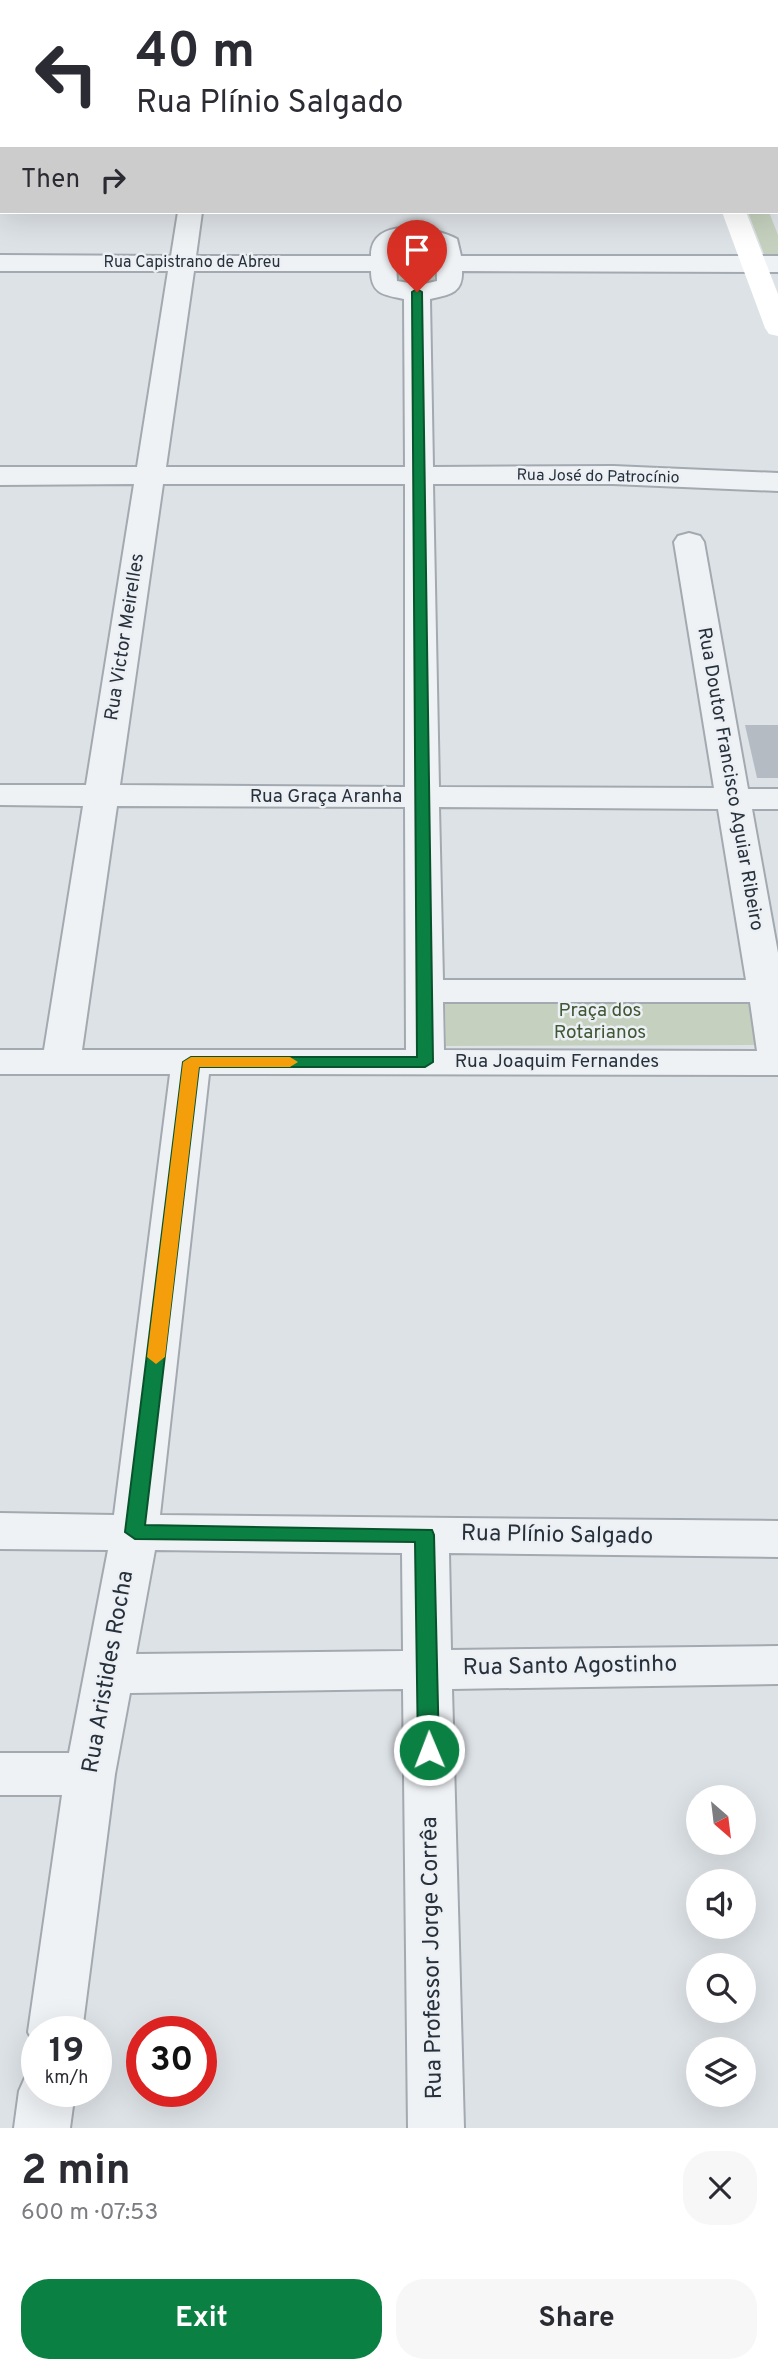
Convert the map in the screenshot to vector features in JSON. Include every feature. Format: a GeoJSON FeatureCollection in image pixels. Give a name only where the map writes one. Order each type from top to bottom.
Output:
{"type":"FeatureCollection","features":[{"type":"Feature","properties":{"kind":"main road"},"geometry":{"type":"LineString","coordinates":[[735,214],[766,264],[778,328]]}},
{"type":"Feature","properties":{"kind":"street","name":"Rua Victor Meirelles"},"geometry":{"type":"LineString","coordinates":[[61,1062],[190,214]]}},
{"type":"Feature","properties":{"kind":"street"},"geometry":{"type":"LineString","coordinates":[[415,223],[448,244],[449,263],[450,285],[439,291],[395,290],[384,285],[383,243],[415,223]]}},
{"type":"Feature","properties":{"kind":"street","name":"Rua Capistrano de Abreu"},"geometry":{"type":"LineString","coordinates":[[0,263],[384,264]]}},
{"type":"Feature","properties":{"kind":"street"},"geometry":{"type":"LineString","coordinates":[[449,263],[766,264]]}},
{"type":"Feature","properties":{"kind":"street"},"geometry":{"type":"LineString","coordinates":[[417,292],[425,1062]]}},
{"type":"Feature","properties":{"kind":"street","name":"Rua José do Patrocínio"},"geometry":{"type":"LineString","coordinates":[[150,477],[613,475],[778,482]]}},
{"type":"Feature","properties":{"kind":"street"},"geometry":{"type":"LineString","coordinates":[[0,476],[150,477]]}},
{"type":"Feature","properties":{"kind":"street","name":"Rua Doutor Francisco Aguiar Ribeiro"},"geometry":{"type":"LineString","coordinates":[[689,542],[778,1061]]}},
{"type":"Feature","properties":{"kind":"street","name":"Rua Graça Aranha"},"geometry":{"type":"LineString","coordinates":[[0,795],[778,799]]}},
{"type":"Feature","properties":{"kind":"street"},"geometry":{"type":"LineString","coordinates":[[424,991],[767,991]]}},
{"type":"Feature","properties":{"kind":"street","name":"Rua Joaquim Fernandes"},"geometry":{"type":"LineString","coordinates":[[0,1062],[778,1061]]}},
{"type":"Feature","properties":{"kind":"street","name":"Rua Aristides Rocha"},"geometry":{"type":"LineString","coordinates":[[57,2016],[90,1774],[135,1532],[191,1062]]}},
{"type":"Feature","properties":{"kind":"street","name":"Rua Plínio Salgado"},"geometry":{"type":"LineString","coordinates":[[0,1531],[778,1539]]}},
{"type":"Feature","properties":{"kind":"street","name":"Rua Professor Jorge Corrêa"},"geometry":{"type":"LineString","coordinates":[[425,1535],[436,2128]]}},
{"type":"Feature","properties":{"kind":"street","name":"Rua Santo Agostinho"},"geometry":{"type":"LineString","coordinates":[[110,1674],[778,1665]]}},
{"type":"Feature","properties":{"kind":"street"},"geometry":{"type":"LineString","coordinates":[[0,1774],[90,1774]]}},
{"type":"Feature","properties":{"kind":"street"},"geometry":{"type":"LineString","coordinates":[[41,2128],[44,2107]]}},
{"type":"Feature","properties":{"kind":"green space"},"geometry":{"type":"Polygon","coordinates":[[[749,214],[770,214],[778,235],[778,257],[764,254],[749,214]]]}},
{"type":"Feature","properties":{"kind":"green space"},"geometry":{"type":"Polygon","coordinates":[[[416,240],[434,245],[435,283],[418,286],[398,283],[397,245],[416,240]]]}},
{"type":"Feature","properties":{"kind":"green space","name":"Praça dos Rotarianos"},"geometry":{"type":"Polygon","coordinates":[[[445,998],[749,998],[756,1045],[446,1046],[445,998]]]}},
{"type":"Feature","properties":{"kind":"building"},"geometry":{"type":"Polygon","coordinates":[[[745,725],[778,725],[778,778],[757,778],[745,725]]]}},
{"type":"Feature","properties":{"kind":"slow traffic"},"geometry":{"type":"LineString","coordinates":[[156,1357],[191,1062],[290,1062]]}},
{"type":"Feature","properties":{"kind":"route"},"geometry":{"type":"LineString","coordinates":[[417,292],[425,1062],[191,1062],[135,1532],[425,1535],[429,1750]]}}]}
